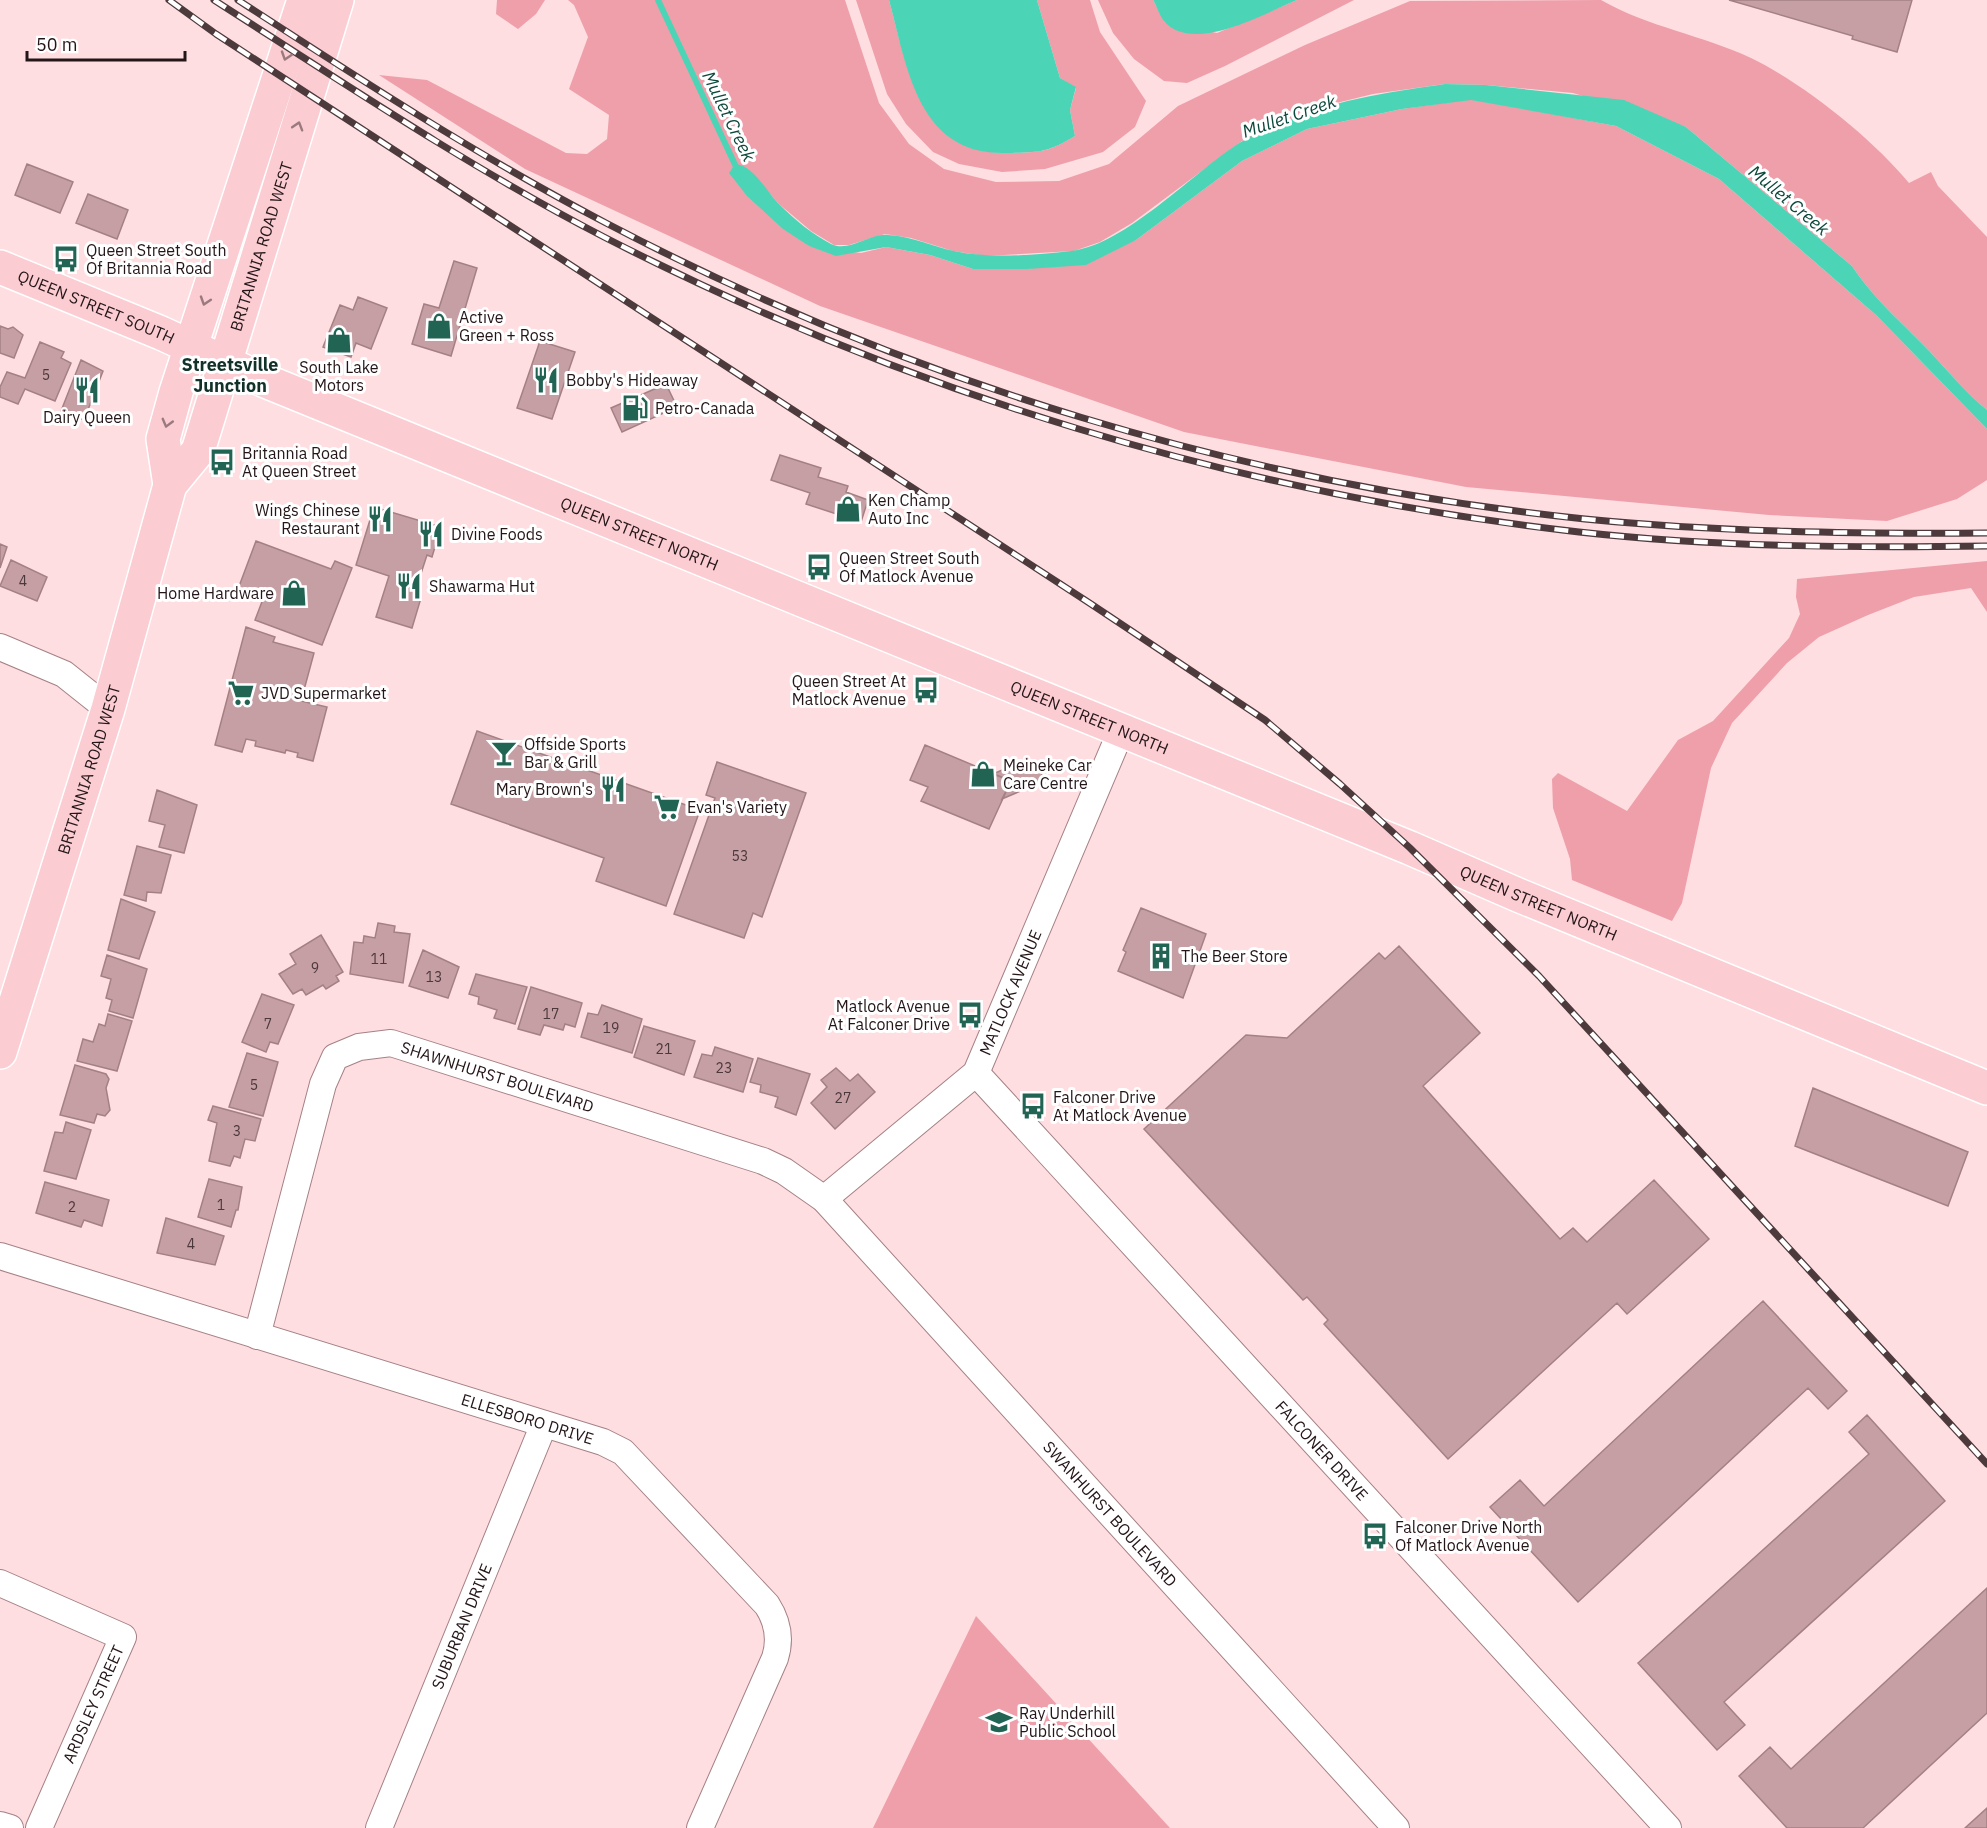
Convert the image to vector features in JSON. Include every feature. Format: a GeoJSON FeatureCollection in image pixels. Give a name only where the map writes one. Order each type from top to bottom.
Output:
{"type":"FeatureCollection","features":[{"type":"Feature","properties":{"kind":"main road","name":"BRITANNIA ROAD WEST"},"geometry":{"type":"LineString","coordinates":[[170,485],[163,440],[304,0]]}},
{"type":"Feature","properties":{"kind":"main road","name":"BRITANNIA ROAD WEST"},"geometry":{"type":"LineString","coordinates":[[2,1036],[108,709],[170,485],[198,451],[337,0]]}},
{"type":"Feature","properties":{"kind":"main road","name":"QUEEN STREET SOUTH"},"geometry":{"type":"LineString","coordinates":[[0,267],[191,347]]}},
{"type":"Feature","properties":{"kind":"main road","name":"QUEEN STREET NORTH"},"geometry":{"type":"LineString","coordinates":[[191,347],[1987,1088]]}},
{"type":"Feature","properties":{"kind":"street"},"geometry":{"type":"LineString","coordinates":[[0,647],[64,674],[108,709]]}},
{"type":"Feature","properties":{"kind":"street","name":"MATLOCK AVENUE"},"geometry":{"type":"LineString","coordinates":[[824,1199],[976,1073],[1121,732]]}},
{"type":"Feature","properties":{"kind":"street","name":"SHAWNHURST BOULEVARD"},"geometry":{"type":"LineString","coordinates":[[257,1336],[323,1084],[335,1057],[360,1047],[391,1043],[763,1161],[784,1171],[824,1199]]}},
{"type":"Feature","properties":{"kind":"street","name":"FALCONER DRIVE"},"geometry":{"type":"LineString","coordinates":[[976,1073],[1668,1828]]}},
{"type":"Feature","properties":{"kind":"street","name":"SWANHURST BOULEVARD"},"geometry":{"type":"LineString","coordinates":[[824,1199],[1396,1828]]}},
{"type":"Feature","properties":{"kind":"street","name":"ELLESBORO DRIVE"},"geometry":{"type":"LineString","coordinates":[[0,1256],[603,1442],[631,1459],[767,1605],[775,1619],[778,1635],[775,1658],[700,1828]]}},
{"type":"Feature","properties":{"kind":"street","name":"SUBURBAN DRIVE"},"geometry":{"type":"LineString","coordinates":[[379,1828],[544,1424]]}},
{"type":"Feature","properties":{"kind":"street","name":"ARDSLEY STREET"},"geometry":{"type":"LineString","coordinates":[[0,1583],[123,1637],[39,1828]]}},
{"type":"Feature","properties":{"kind":"street"},"geometry":{"type":"LineString","coordinates":[[0,1824],[10,1828]]}},
{"type":"Feature","properties":{"kind":"shaded area"},"geometry":{"type":"Polygon","coordinates":[[[497,0],[545,0],[536,14],[518,29],[496,14],[497,0]]]}},
{"type":"Feature","properties":{"kind":"shaded area"},"geometry":{"type":"Polygon","coordinates":[[[568,0],[845,0],[879,103],[909,144],[944,169],[996,182],[1059,181],[1109,164],[1178,106],[1305,45],[1410,1],[1601,0],[1637,17],[1751,58],[1793,82],[1857,131],[1909,183],[1931,172],[1938,186],[1987,237],[1987,410],[1880,301],[1852,266],[1686,127],[1573,93],[1486,85],[1445,84],[1373,94],[1312,109],[1242,141],[1132,223],[1100,242],[1074,251],[985,256],[953,251],[911,238],[885,234],[849,245],[834,245],[811,231],[779,204],[746,167],[809,246],[861,253],[886,247],[930,255],[973,269],[1028,269],[1136,240],[1242,161],[1307,129],[1402,109],[1471,99],[1616,126],[1719,179],[1876,315],[1987,429],[1987,480],[1957,499],[1887,521],[1769,515],[1466,487],[1184,432],[820,306],[525,169],[379,75],[427,80],[566,153],[587,154],[607,139],[609,115],[569,89],[588,37],[574,5],[568,0]]]}},
{"type":"Feature","properties":{"kind":"shaded area"},"geometry":{"type":"Polygon","coordinates":[[[856,0],[889,0],[903,53],[922,103],[937,124],[955,140],[979,150],[1010,153],[1037,152],[1050,149],[1075,136],[1070,110],[1076,88],[1060,78],[1037,0],[1090,0],[1100,32],[1146,101],[1135,127],[1103,152],[1045,169],[1002,172],[959,164],[933,152],[906,124],[887,94],[856,0]]]}},
{"type":"Feature","properties":{"kind":"shaded area"},"geometry":{"type":"Polygon","coordinates":[[[889,0],[1037,0],[1060,78],[1076,87],[1070,110],[1075,136],[1049,149],[1017,153],[975,150],[952,139],[934,123],[910,78],[889,0]]]}},
{"type":"Feature","properties":{"kind":"shaded area"},"geometry":{"type":"Polygon","coordinates":[[[1098,0],[1153,0],[1165,22],[1217,33],[1297,0],[1354,0],[1187,83],[1164,81],[1134,59],[1113,33],[1098,0]]]}},
{"type":"Feature","properties":{"kind":"shaded area"},"geometry":{"type":"Polygon","coordinates":[[[1153,0],[1297,0],[1229,28],[1210,33],[1192,34],[1176,30],[1164,21],[1153,0]]]}},
{"type":"Feature","properties":{"kind":"shaded area"},"geometry":{"type":"Polygon","coordinates":[[[1445,84],[1486,85],[1624,100],[1686,127],[1852,266],[1880,301],[1987,410],[1987,429],[1876,315],[1719,179],[1616,126],[1471,100],[1402,109],[1307,129],[1242,161],[1136,240],[1086,265],[1028,269],[973,269],[930,255],[886,247],[836,256],[809,246],[783,229],[747,196],[729,173],[735,164],[748,169],[760,180],[775,200],[798,221],[824,240],[838,246],[852,245],[881,235],[888,235],[913,239],[954,251],[983,255],[1027,255],[1071,251],[1092,246],[1137,222],[1222,155],[1257,133],[1295,117],[1337,104],[1379,94],[1445,84]]]}},
{"type":"Feature","properties":{"kind":"shaded area"},"geometry":{"type":"Polygon","coordinates":[[[1987,561],[1987,612],[1971,588],[1914,597],[1868,615],[1819,637],[1787,663],[1732,723],[1711,768],[1682,903],[1672,921],[1572,880],[1570,859],[1553,808],[1552,779],[1558,773],[1627,811],[1678,740],[1713,721],[1789,638],[1800,614],[1796,597],[1797,579],[1987,561]]]}},
{"type":"Feature","properties":{"kind":"shaded area","name":"Ray Underhill Public School"},"geometry":{"type":"Polygon","coordinates":[[[976,1616],[1170,1828],[873,1828],[976,1616]]]}},
{"type":"Feature","properties":{"kind":"building"},"geometry":{"type":"Polygon","coordinates":[[[1729,0],[1912,0],[1897,52],[1852,39],[1853,36],[1729,0]]]}},
{"type":"Feature","properties":{"kind":"building"},"geometry":{"type":"Polygon","coordinates":[[[27,164],[73,182],[60,213],[15,195],[27,164]]]}},
{"type":"Feature","properties":{"kind":"building"},"geometry":{"type":"Polygon","coordinates":[[[88,194],[128,210],[117,239],[76,223],[88,194]]]}},
{"type":"Feature","properties":{"kind":"building","name":"Active Green + Ross"},"geometry":{"type":"Polygon","coordinates":[[[454,261],[477,268],[451,356],[412,344],[424,304],[439,308],[454,261]]]}},
{"type":"Feature","properties":{"kind":"building"},"geometry":{"type":"Polygon","coordinates":[[[358,297],[387,308],[371,349],[356,343],[351,357],[323,347],[340,305],[353,310],[358,297]]]}},
{"type":"Feature","properties":{"kind":"building"},"geometry":{"type":"Polygon","coordinates":[[[0,326],[8,329],[13,327],[23,335],[14,358],[0,353],[0,326]]]}},
{"type":"Feature","properties":{"kind":"building","name":"Bobby's Hideaway"},"geometry":{"type":"Polygon","coordinates":[[[540,341],[575,352],[552,419],[517,408],[540,341]]]}},
{"type":"Feature","properties":{"kind":"building"},"geometry":{"type":"Polygon","coordinates":[[[40,342],[64,352],[61,358],[71,363],[55,401],[25,389],[18,404],[0,397],[0,387],[7,372],[25,378],[40,342]]]}},
{"type":"Feature","properties":{"kind":"building"},"geometry":{"type":"Polygon","coordinates":[[[81,360],[103,371],[84,420],[61,411],[81,360]]]}},
{"type":"Feature","properties":{"kind":"building"},"geometry":{"type":"Polygon","coordinates":[[[666,384],[677,407],[622,432],[611,408],[666,384]]]}},
{"type":"Feature","properties":{"kind":"building"},"geometry":{"type":"Polygon","coordinates":[[[780,455],[821,468],[818,477],[848,486],[846,492],[868,500],[861,522],[806,504],[810,493],[771,480],[780,455]]]}},
{"type":"Feature","properties":{"kind":"building"},"geometry":{"type":"Polygon","coordinates":[[[374,507],[441,527],[432,557],[427,555],[414,595],[421,598],[412,628],[376,617],[389,576],[356,565],[374,507]]]}},
{"type":"Feature","properties":{"kind":"building","name":"Home Hardware"},"geometry":{"type":"Polygon","coordinates":[[[256,541],[331,569],[335,561],[352,568],[322,645],[255,620],[263,599],[238,589],[256,541]]]}},
{"type":"Feature","properties":{"kind":"building"},"geometry":{"type":"Polygon","coordinates":[[[0,544],[7,547],[0,568],[0,544]]]}},
{"type":"Feature","properties":{"kind":"building"},"geometry":{"type":"Polygon","coordinates":[[[11,560],[47,577],[37,601],[0,586],[11,560]]]}},
{"type":"Feature","properties":{"kind":"building"},"geometry":{"type":"Polygon","coordinates":[[[246,627],[275,637],[273,642],[314,653],[301,701],[327,707],[313,761],[297,757],[298,753],[286,750],[285,753],[255,746],[256,741],[246,739],[242,752],[215,745],[246,627]]]}},
{"type":"Feature","properties":{"kind":"building"},"geometry":{"type":"Polygon","coordinates":[[[477,731],[700,810],[666,906],[596,881],[604,858],[451,804],[477,731]]]}},
{"type":"Feature","properties":{"kind":"building"},"geometry":{"type":"Polygon","coordinates":[[[925,745],[1011,781],[989,829],[921,801],[928,787],[910,780],[925,745]]]}},
{"type":"Feature","properties":{"kind":"building"},"geometry":{"type":"Polygon","coordinates":[[[1025,760],[1038,765],[1042,775],[1037,784],[1002,799],[1011,781],[993,774],[1025,760]]]}},
{"type":"Feature","properties":{"kind":"building"},"geometry":{"type":"Polygon","coordinates":[[[717,762],[806,793],[762,917],[753,913],[744,938],[674,914],[715,798],[706,795],[717,762]]]}},
{"type":"Feature","properties":{"kind":"building"},"geometry":{"type":"Polygon","coordinates":[[[157,790],[197,805],[184,853],[159,847],[165,825],[149,821],[157,790]]]}},
{"type":"Feature","properties":{"kind":"building"},"geometry":{"type":"Polygon","coordinates":[[[137,846],[171,855],[161,893],[147,892],[146,901],[124,895],[137,846]]]}},
{"type":"Feature","properties":{"kind":"building"},"geometry":{"type":"Polygon","coordinates":[[[121,899],[155,912],[139,959],[108,950],[121,899]]]}},
{"type":"Feature","properties":{"kind":"building","name":"The Beer Store"},"geometry":{"type":"Polygon","coordinates":[[[1141,908],[1206,934],[1183,998],[1118,971],[1126,952],[1123,950],[1141,908]]]}},
{"type":"Feature","properties":{"kind":"building"},"geometry":{"type":"Polygon","coordinates":[[[378,923],[395,926],[394,932],[410,934],[403,983],[350,974],[354,942],[363,943],[364,936],[375,938],[378,923]]]}},
{"type":"Feature","properties":{"kind":"building"},"geometry":{"type":"Polygon","coordinates":[[[321,935],[343,972],[336,976],[339,981],[326,989],[323,985],[306,995],[302,989],[293,994],[279,974],[296,964],[290,954],[321,935]]]}},
{"type":"Feature","properties":{"kind":"building"},"geometry":{"type":"Polygon","coordinates":[[[1399,946],[1480,1033],[1423,1086],[1560,1239],[1573,1228],[1587,1242],[1654,1180],[1709,1239],[1627,1314],[1617,1303],[1448,1459],[1324,1324],[1328,1320],[1307,1297],[1303,1300],[1144,1129],[1246,1035],[1287,1038],[1379,953],[1385,959],[1399,946]]]}},
{"type":"Feature","properties":{"kind":"building"},"geometry":{"type":"Polygon","coordinates":[[[423,950],[459,967],[448,998],[409,986],[423,950]]]}},
{"type":"Feature","properties":{"kind":"building"},"geometry":{"type":"Polygon","coordinates":[[[107,955],[147,969],[133,1018],[109,1011],[112,1000],[106,998],[111,979],[101,976],[107,955]]]}},
{"type":"Feature","properties":{"kind":"building"},"geometry":{"type":"Polygon","coordinates":[[[476,974],[527,987],[515,1024],[494,1018],[497,1010],[478,1004],[479,997],[469,994],[476,974]]]}},
{"type":"Feature","properties":{"kind":"building"},"geometry":{"type":"Polygon","coordinates":[[[531,987],[582,1003],[575,1027],[565,1024],[563,1030],[544,1025],[540,1035],[518,1029],[531,987]]]}},
{"type":"Feature","properties":{"kind":"building"},"geometry":{"type":"Polygon","coordinates":[[[262,994],[294,1005],[278,1044],[270,1042],[266,1052],[242,1042],[262,994]]]}},
{"type":"Feature","properties":{"kind":"building"},"geometry":{"type":"Polygon","coordinates":[[[602,1005],[642,1019],[632,1053],[581,1037],[588,1013],[598,1015],[602,1005]]]}},
{"type":"Feature","properties":{"kind":"building"},"geometry":{"type":"Polygon","coordinates":[[[108,1014],[132,1021],[117,1071],[77,1061],[83,1039],[93,1042],[99,1024],[105,1026],[108,1014]]]}},
{"type":"Feature","properties":{"kind":"building"},"geometry":{"type":"Polygon","coordinates":[[[644,1026],[695,1041],[684,1075],[634,1057],[644,1026]]]}},
{"type":"Feature","properties":{"kind":"building"},"geometry":{"type":"Polygon","coordinates":[[[715,1047],[753,1059],[743,1092],[694,1077],[702,1054],[712,1056],[715,1047]]]}},
{"type":"Feature","properties":{"kind":"building"},"geometry":{"type":"Polygon","coordinates":[[[247,1053],[278,1062],[263,1116],[229,1107],[247,1053]]]}},
{"type":"Feature","properties":{"kind":"building"},"geometry":{"type":"Polygon","coordinates":[[[758,1058],[810,1074],[796,1115],[775,1107],[778,1097],[760,1092],[761,1085],[750,1082],[758,1058]]]}},
{"type":"Feature","properties":{"kind":"building"},"geometry":{"type":"Polygon","coordinates":[[[75,1065],[106,1074],[109,1079],[106,1088],[110,1110],[105,1116],[97,1114],[94,1123],[60,1115],[75,1065]]]}},
{"type":"Feature","properties":{"kind":"building"},"geometry":{"type":"Polygon","coordinates":[[[836,1068],[850,1081],[858,1074],[875,1092],[835,1129],[811,1103],[827,1087],[821,1080],[836,1068]]]}},
{"type":"Feature","properties":{"kind":"building"},"geometry":{"type":"Polygon","coordinates":[[[1813,1088],[1968,1152],[1948,1206],[1795,1146],[1813,1088]]]}},
{"type":"Feature","properties":{"kind":"building"},"geometry":{"type":"Polygon","coordinates":[[[213,1106],[261,1119],[255,1141],[245,1139],[240,1158],[234,1156],[230,1166],[209,1161],[217,1123],[208,1120],[213,1106]]]}},
{"type":"Feature","properties":{"kind":"building"},"geometry":{"type":"Polygon","coordinates":[[[66,1122],[91,1130],[76,1179],[44,1171],[55,1132],[63,1133],[66,1122]]]}},
{"type":"Feature","properties":{"kind":"building"},"geometry":{"type":"Polygon","coordinates":[[[209,1179],[242,1187],[238,1210],[236,1210],[231,1227],[198,1217],[209,1179]]]}},
{"type":"Feature","properties":{"kind":"building"},"geometry":{"type":"Polygon","coordinates":[[[45,1182],[109,1200],[102,1226],[84,1220],[81,1227],[36,1213],[45,1182]]]}},
{"type":"Feature","properties":{"kind":"building"},"geometry":{"type":"Polygon","coordinates":[[[166,1218],[224,1236],[215,1265],[157,1253],[166,1218]]]}},
{"type":"Feature","properties":{"kind":"building"},"geometry":{"type":"Polygon","coordinates":[[[1763,1301],[1847,1391],[1828,1409],[1808,1388],[1578,1602],[1490,1507],[1520,1480],[1544,1506],[1763,1301]]]}},
{"type":"Feature","properties":{"kind":"building"},"geometry":{"type":"Polygon","coordinates":[[[1867,1415],[1945,1501],[1724,1702],[1745,1725],[1717,1750],[1638,1663],[1869,1454],[1849,1432],[1867,1415]]]}},
{"type":"Feature","properties":{"kind":"building"},"geometry":{"type":"Polygon","coordinates":[[[1987,1588],[1987,1713],[1863,1828],[1787,1828],[1739,1776],[1770,1747],[1791,1769],[1987,1588]]]}},
{"type":"Feature","properties":{"kind":"building"},"geometry":{"type":"Polygon","coordinates":[[[1987,1808],[1987,1828],[1965,1828],[1987,1808]]]}},
{"type":"Feature","properties":{"kind":"waterway","name":"Mullet Creek"},"geometry":{"type":"LineString","coordinates":[[658,0],[738,171]]}},
{"type":"Feature","properties":{"kind":"railway"},"geometry":{"type":"LineString","coordinates":[[169,0],[216,34],[1091,604],[1265,720],[1410,848],[1539,976],[1987,1464]]}},
{"type":"Feature","properties":{"kind":"railway"},"geometry":{"type":"LineString","coordinates":[[214,0],[455,153],[604,237],[719,293],[837,344],[956,389],[1078,429],[1201,463],[1326,492],[1452,515],[1579,532],[1732,544],[1987,546]]}},
{"type":"Feature","properties":{"kind":"railway"},"geometry":{"type":"LineString","coordinates":[[238,0],[373,87],[511,171],[606,223],[721,280],[839,331],[959,377],[1082,418],[1206,452],[1331,480],[1458,503],[1585,519],[1686,527],[1886,533],[1987,533]]}},
{"type":"Feature","properties":{"kind":"place","name":"Queen Street South Of Britannia Road"},"geometry":{"type":"Point","coordinates":[66,259]}},
{"type":"Feature","properties":{"kind":"place","name":"Active Green + Ross"},"geometry":{"type":"Point","coordinates":[439,326]}},
{"type":"Feature","properties":{"kind":"place","name":"South Lake Motors"},"geometry":{"type":"Point","coordinates":[339,340]}},
{"type":"Feature","properties":{"kind":"place","name":"Bobby's Hideaway"},"geometry":{"type":"Point","coordinates":[546,380]}},
{"type":"Feature","properties":{"kind":"place","name":"Dairy Queen"},"geometry":{"type":"Point","coordinates":[87,390]}},
{"type":"Feature","properties":{"kind":"place","name":"Petro-Canada"},"geometry":{"type":"Point","coordinates":[635,408]}},
{"type":"Feature","properties":{"kind":"place","name":"Britannia Road At Queen Street"},"geometry":{"type":"Point","coordinates":[222,462]}},
{"type":"Feature","properties":{"kind":"place","name":"Ken Champ Auto Inc"},"geometry":{"type":"Point","coordinates":[848,509]}},
{"type":"Feature","properties":{"kind":"place","name":"Wings Chinese Restaurant"},"geometry":{"type":"Point","coordinates":[380,519]}},
{"type":"Feature","properties":{"kind":"place","name":"Divine Foods"},"geometry":{"type":"Point","coordinates":[431,534]}},
{"type":"Feature","properties":{"kind":"place","name":"Queen Street South Of Matlock Avenue"},"geometry":{"type":"Point","coordinates":[819,567]}},
{"type":"Feature","properties":{"kind":"place","name":"Shawarma Hut"},"geometry":{"type":"Point","coordinates":[409,586]}},
{"type":"Feature","properties":{"kind":"place","name":"Home Hardware"},"geometry":{"type":"Point","coordinates":[294,593]}},
{"type":"Feature","properties":{"kind":"place","name":"Queen Street At Matlock Avenue"},"geometry":{"type":"Point","coordinates":[926,690]}},
{"type":"Feature","properties":{"kind":"place","name":"JVD Supermarket"},"geometry":{"type":"Point","coordinates":[241,693]}},
{"type":"Feature","properties":{"kind":"place","name":"Offside Sports Bar & Grill"},"geometry":{"type":"Point","coordinates":[504,753]}},
{"type":"Feature","properties":{"kind":"place","name":"Meineke Car Care Centre"},"geometry":{"type":"Point","coordinates":[983,774]}},
{"type":"Feature","properties":{"kind":"place","name":"Mary Brown's"},"geometry":{"type":"Point","coordinates":[613,789]}},
{"type":"Feature","properties":{"kind":"place","name":"Evan's Variety"},"geometry":{"type":"Point","coordinates":[667,807]}},
{"type":"Feature","properties":{"kind":"place","name":"The Beer Store"},"geometry":{"type":"Point","coordinates":[1161,956]}},
{"type":"Feature","properties":{"kind":"place","name":"Matlock Avenue At Falconer Drive"},"geometry":{"type":"Point","coordinates":[970,1015]}},
{"type":"Feature","properties":{"kind":"place","name":"Falconer Drive At Matlock Avenue"},"geometry":{"type":"Point","coordinates":[1033,1106]}},
{"type":"Feature","properties":{"kind":"place","name":"Falconer Drive North Of Matlock Avenue"},"geometry":{"type":"Point","coordinates":[1375,1536]}},
{"type":"Feature","properties":{"kind":"place","name":"Ray Underhill Public School"},"geometry":{"type":"Point","coordinates":[999,1722]}},
{"type":"Feature","properties":{"kind":"district","name":"Streetsville Junction"},"geometry":{"type":"Point","coordinates":[230,374]}}]}
